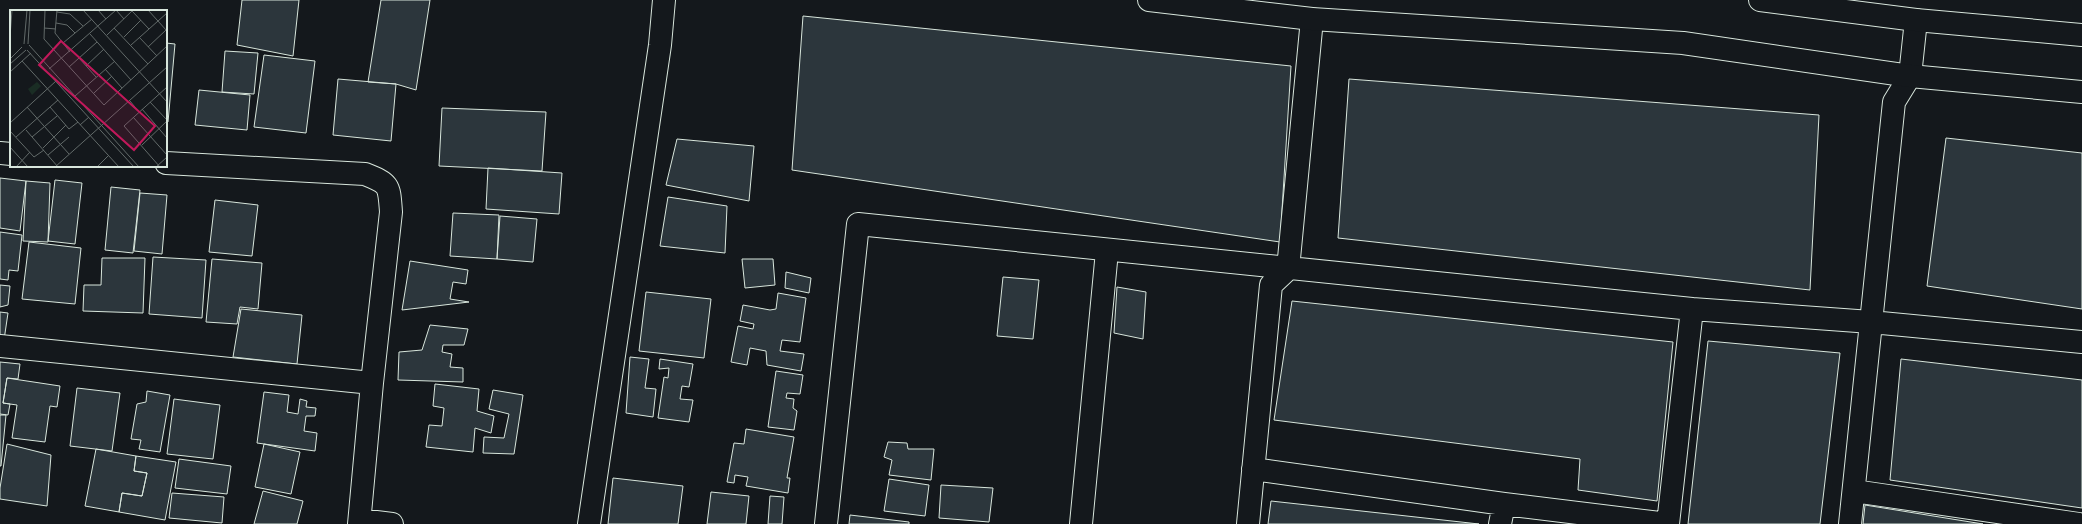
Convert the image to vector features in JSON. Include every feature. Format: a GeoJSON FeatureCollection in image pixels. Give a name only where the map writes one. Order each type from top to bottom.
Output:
{"type":"FeatureCollection","features":[{"type":"Feature","properties":{"kind":"street"},"geometry":{"type":"LineString","coordinates":[[589,524],[659,52],[664,0]]}},
{"type":"Feature","properties":{"kind":"street"},"geometry":{"type":"LineString","coordinates":[[1149,0],[1312,19],[1683,43],[1910,76],[2082,92]]}},
{"type":"Feature","properties":{"kind":"street"},"geometry":{"type":"LineString","coordinates":[[1760,0],[1916,20],[2082,35]]}},
{"type":"Feature","properties":{"kind":"street"},"geometry":{"type":"LineString","coordinates":[[1248,524],[1271,285],[1288,269],[1312,19]]}},
{"type":"Feature","properties":{"kind":"street"},"geometry":{"type":"LineString","coordinates":[[1850,524],[1894,102],[1910,76],[1916,20]]}},
{"type":"Feature","properties":{"kind":"street"},"geometry":{"type":"LineString","coordinates":[[0,153],[10,154]]}},
{"type":"Feature","properties":{"kind":"street"},"geometry":{"type":"LineString","coordinates":[[167,163],[365,174],[384,182],[389,192],[391,212],[372,383],[360,522],[392,524]]}},
{"type":"Feature","properties":{"kind":"street"},"geometry":{"type":"LineString","coordinates":[[826,524],[858,224],[1107,251],[1692,309],[1871,322],[2082,342]]}},
{"type":"Feature","properties":{"kind":"street"},"geometry":{"type":"LineString","coordinates":[[1081,524],[1107,251]]}},
{"type":"Feature","properties":{"kind":"street"},"geometry":{"type":"LineString","coordinates":[[1253,469],[1502,514],[1668,524],[1692,309]]}},
{"type":"Feature","properties":{"kind":"street"},"geometry":{"type":"LineString","coordinates":[[0,346],[372,383]]}},
{"type":"Feature","properties":{"kind":"street"},"geometry":{"type":"LineString","coordinates":[[1854,491],[2030,520],[2079,524]]}},
{"type":"Feature","properties":{"kind":"building"},"geometry":{"type":"Polygon","coordinates":[[[242,0],[299,0],[293,56],[237,45],[242,0]]]}},
{"type":"Feature","properties":{"kind":"building"},"geometry":{"type":"Polygon","coordinates":[[[381,0],[430,0],[416,90],[396,84],[368,82],[381,0]]]}},
{"type":"Feature","properties":{"kind":"building"},"geometry":{"type":"Polygon","coordinates":[[[803,16],[1291,66],[1280,242],[792,170],[803,16]]]}},
{"type":"Feature","properties":{"kind":"building"},"geometry":{"type":"Polygon","coordinates":[[[167,43],[175,44],[167,122],[167,43]]]}},
{"type":"Feature","properties":{"kind":"building"},"geometry":{"type":"Polygon","coordinates":[[[225,51],[258,53],[254,94],[222,92],[225,51]]]}},
{"type":"Feature","properties":{"kind":"building"},"geometry":{"type":"Polygon","coordinates":[[[264,55],[315,61],[306,133],[254,127],[264,55]]]}},
{"type":"Feature","properties":{"kind":"building"},"geometry":{"type":"Polygon","coordinates":[[[338,79],[396,84],[391,141],[333,135],[338,79]]]}},
{"type":"Feature","properties":{"kind":"building"},"geometry":{"type":"Polygon","coordinates":[[[1349,79],[1819,115],[1810,290],[1338,238],[1349,79]]]}},
{"type":"Feature","properties":{"kind":"building"},"geometry":{"type":"Polygon","coordinates":[[[199,90],[250,95],[247,130],[195,125],[199,90]]]}},
{"type":"Feature","properties":{"kind":"building"},"geometry":{"type":"Polygon","coordinates":[[[442,108],[546,112],[542,171],[439,166],[442,108]]]}},
{"type":"Feature","properties":{"kind":"building"},"geometry":{"type":"Polygon","coordinates":[[[1946,138],[2082,153],[2082,309],[1927,286],[1946,138]]]}},
{"type":"Feature","properties":{"kind":"building"},"geometry":{"type":"Polygon","coordinates":[[[677,139],[754,146],[749,201],[666,185],[677,139]]]}},
{"type":"Feature","properties":{"kind":"building"},"geometry":{"type":"Polygon","coordinates":[[[488,168],[562,173],[559,214],[486,209],[488,168]]]}},
{"type":"Feature","properties":{"kind":"building"},"geometry":{"type":"Polygon","coordinates":[[[0,178],[26,181],[20,231],[0,228],[0,178]]]}},
{"type":"Feature","properties":{"kind":"building"},"geometry":{"type":"Polygon","coordinates":[[[55,180],[82,183],[75,244],[48,241],[55,180]]]}},
{"type":"Feature","properties":{"kind":"building"},"geometry":{"type":"Polygon","coordinates":[[[26,181],[50,183],[48,242],[23,241],[26,181]]]}},
{"type":"Feature","properties":{"kind":"building"},"geometry":{"type":"Polygon","coordinates":[[[111,187],[140,190],[133,253],[105,250],[111,187]]]}},
{"type":"Feature","properties":{"kind":"building"},"geometry":{"type":"Polygon","coordinates":[[[140,193],[167,195],[162,254],[134,251],[140,193]]]}},
{"type":"Feature","properties":{"kind":"building"},"geometry":{"type":"Polygon","coordinates":[[[668,197],[727,206],[725,253],[660,246],[668,197]]]}},
{"type":"Feature","properties":{"kind":"building"},"geometry":{"type":"Polygon","coordinates":[[[215,200],[258,205],[252,256],[209,252],[215,200]]]}},
{"type":"Feature","properties":{"kind":"building"},"geometry":{"type":"Polygon","coordinates":[[[453,213],[499,215],[497,259],[450,256],[453,213]]]}},
{"type":"Feature","properties":{"kind":"building"},"geometry":{"type":"Polygon","coordinates":[[[500,216],[537,219],[533,262],[497,259],[500,216]]]}},
{"type":"Feature","properties":{"kind":"building"},"geometry":{"type":"Polygon","coordinates":[[[0,232],[22,235],[18,271],[9,270],[8,280],[0,279],[0,232]]]}},
{"type":"Feature","properties":{"kind":"building"},"geometry":{"type":"Polygon","coordinates":[[[29,242],[81,248],[75,304],[22,299],[29,242]]]}},
{"type":"Feature","properties":{"kind":"building"},"geometry":{"type":"Polygon","coordinates":[[[153,257],[206,260],[202,318],[149,314],[153,257]]]}},
{"type":"Feature","properties":{"kind":"building"},"geometry":{"type":"Polygon","coordinates":[[[102,258],[145,258],[143,313],[83,311],[84,285],[101,285],[102,258]]]}},
{"type":"Feature","properties":{"kind":"building"},"geometry":{"type":"Polygon","coordinates":[[[212,259],[262,263],[258,309],[240,307],[237,324],[206,322],[212,259]]]}},
{"type":"Feature","properties":{"kind":"building"},"geometry":{"type":"Polygon","coordinates":[[[742,259],[773,259],[775,285],[745,288],[742,259]]]}},
{"type":"Feature","properties":{"kind":"building"},"geometry":{"type":"Polygon","coordinates":[[[410,261],[468,270],[466,284],[453,282],[450,299],[469,302],[402,310],[410,261]]]}},
{"type":"Feature","properties":{"kind":"building"},"geometry":{"type":"Polygon","coordinates":[[[786,272],[811,278],[809,293],[785,288],[786,272]]]}},
{"type":"Feature","properties":{"kind":"building"},"geometry":{"type":"Polygon","coordinates":[[[1003,277],[1039,280],[1033,339],[997,336],[1003,277]]]}},
{"type":"Feature","properties":{"kind":"building"},"geometry":{"type":"Polygon","coordinates":[[[0,285],[10,286],[8,305],[0,307],[0,285]]]}},
{"type":"Feature","properties":{"kind":"building"},"geometry":{"type":"Polygon","coordinates":[[[1117,287],[1146,292],[1143,339],[1114,333],[1117,287]]]}},
{"type":"Feature","properties":{"kind":"building"},"geometry":{"type":"Polygon","coordinates":[[[646,292],[711,299],[704,358],[639,351],[646,292]]]}},
{"type":"Feature","properties":{"kind":"building"},"geometry":{"type":"Polygon","coordinates":[[[778,293],[806,298],[800,342],[782,340],[780,351],[804,354],[801,371],[767,365],[766,351],[750,348],[747,365],[731,362],[738,326],[753,329],[754,324],[740,321],[743,305],[770,310],[776,309],[778,293]]]}},
{"type":"Feature","properties":{"kind":"building"},"geometry":{"type":"Polygon","coordinates":[[[1292,301],[1673,342],[1657,501],[1578,490],[1580,459],[1274,420],[1292,301]]]}},
{"type":"Feature","properties":{"kind":"building"},"geometry":{"type":"Polygon","coordinates":[[[241,309],[302,315],[297,364],[233,357],[241,309]]]}},
{"type":"Feature","properties":{"kind":"building"},"geometry":{"type":"Polygon","coordinates":[[[0,312],[8,313],[4,340],[0,340],[0,312]]]}},
{"type":"Feature","properties":{"kind":"building"},"geometry":{"type":"Polygon","coordinates":[[[430,325],[468,329],[464,345],[443,345],[442,352],[452,354],[450,367],[463,368],[463,382],[398,380],[399,352],[422,350],[430,325]]]}},
{"type":"Feature","properties":{"kind":"building"},"geometry":{"type":"Polygon","coordinates":[[[1708,341],[1840,353],[1820,524],[1688,524],[1708,341]]]}},
{"type":"Feature","properties":{"kind":"building"},"geometry":{"type":"Polygon","coordinates":[[[630,357],[649,359],[645,388],[656,389],[653,417],[626,413],[630,357]]]}},
{"type":"Feature","properties":{"kind":"building"},"geometry":{"type":"Polygon","coordinates":[[[660,359],[693,364],[689,387],[682,386],[680,399],[693,400],[689,422],[658,418],[664,377],[668,378],[669,368],[659,369],[660,359]]]}},
{"type":"Feature","properties":{"kind":"building"},"geometry":{"type":"Polygon","coordinates":[[[1901,359],[2082,380],[2082,508],[1890,480],[1901,359]]]}},
{"type":"Feature","properties":{"kind":"building"},"geometry":{"type":"Polygon","coordinates":[[[0,362],[20,364],[18,379],[7,378],[3,403],[10,404],[8,415],[0,414],[0,362]]]}},
{"type":"Feature","properties":{"kind":"building"},"geometry":{"type":"Polygon","coordinates":[[[776,371],[803,375],[800,394],[787,393],[786,398],[794,399],[793,408],[797,411],[794,430],[768,427],[776,371]]]}},
{"type":"Feature","properties":{"kind":"building"},"geometry":{"type":"Polygon","coordinates":[[[7,378],[60,386],[57,407],[50,406],[45,442],[12,438],[17,405],[3,403],[7,378]]]}},
{"type":"Feature","properties":{"kind":"building"},"geometry":{"type":"Polygon","coordinates":[[[435,384],[479,389],[477,411],[494,416],[491,433],[475,428],[473,452],[426,447],[429,425],[442,426],[444,408],[433,406],[435,384]]]}},
{"type":"Feature","properties":{"kind":"building"},"geometry":{"type":"Polygon","coordinates":[[[77,388],[120,393],[112,451],[70,446],[77,388]]]}},
{"type":"Feature","properties":{"kind":"building"},"geometry":{"type":"Polygon","coordinates":[[[493,390],[523,395],[514,454],[483,453],[484,437],[504,438],[509,414],[489,409],[493,390]]]}},
{"type":"Feature","properties":{"kind":"building"},"geometry":{"type":"Polygon","coordinates":[[[147,391],[170,395],[160,452],[139,449],[141,440],[131,439],[137,404],[146,402],[147,391]]]}},
{"type":"Feature","properties":{"kind":"building"},"geometry":{"type":"Polygon","coordinates":[[[264,392],[289,395],[287,412],[298,414],[300,399],[307,401],[306,407],[316,408],[315,416],[306,416],[304,431],[317,433],[315,451],[257,443],[264,392]]]}},
{"type":"Feature","properties":{"kind":"building"},"geometry":{"type":"Polygon","coordinates":[[[174,399],[220,405],[213,459],[167,454],[174,399]]]}},
{"type":"Feature","properties":{"kind":"building"},"geometry":{"type":"Polygon","coordinates":[[[0,415],[6,415],[1,466],[0,466],[0,415]]]}},
{"type":"Feature","properties":{"kind":"building"},"geometry":{"type":"Polygon","coordinates":[[[746,429],[794,437],[787,478],[790,478],[788,493],[746,486],[748,477],[735,475],[734,483],[727,482],[734,443],[744,444],[746,429]]]}},
{"type":"Feature","properties":{"kind":"building"},"geometry":{"type":"Polygon","coordinates":[[[888,442],[907,443],[908,449],[934,449],[931,480],[889,475],[892,460],[884,457],[888,442]]]}},
{"type":"Feature","properties":{"kind":"building"},"geometry":{"type":"Polygon","coordinates":[[[7,444],[51,455],[47,506],[0,499],[0,488],[7,444]]]}},
{"type":"Feature","properties":{"kind":"building"},"geometry":{"type":"Polygon","coordinates":[[[264,444],[300,452],[291,494],[255,487],[264,444]]]}},
{"type":"Feature","properties":{"kind":"building"},"geometry":{"type":"Polygon","coordinates":[[[96,449],[136,456],[134,471],[147,473],[142,496],[122,493],[119,512],[85,506],[96,449]]]}},
{"type":"Feature","properties":{"kind":"building"},"geometry":{"type":"Polygon","coordinates":[[[136,456],[176,462],[165,520],[119,512],[122,493],[142,496],[147,473],[134,471],[136,456]]]}},
{"type":"Feature","properties":{"kind":"building"},"geometry":{"type":"Polygon","coordinates":[[[179,459],[231,466],[227,494],[175,488],[179,459]]]}},
{"type":"Feature","properties":{"kind":"building"},"geometry":{"type":"Polygon","coordinates":[[[613,478],[683,486],[678,524],[608,524],[613,478]]]}},
{"type":"Feature","properties":{"kind":"building"},"geometry":{"type":"Polygon","coordinates":[[[889,479],[929,485],[925,516],[884,511],[889,479]]]}},
{"type":"Feature","properties":{"kind":"building"},"geometry":{"type":"Polygon","coordinates":[[[941,485],[993,488],[989,522],[939,518],[941,485]]]}},
{"type":"Feature","properties":{"kind":"building"},"geometry":{"type":"Polygon","coordinates":[[[263,491],[303,501],[297,524],[254,524],[263,491]]]}},
{"type":"Feature","properties":{"kind":"building"},"geometry":{"type":"Polygon","coordinates":[[[711,492],[749,496],[746,524],[707,524],[711,492]]]}},
{"type":"Feature","properties":{"kind":"building"},"geometry":{"type":"Polygon","coordinates":[[[172,493],[224,497],[222,523],[169,518],[172,493]]]}},
{"type":"Feature","properties":{"kind":"building"},"geometry":{"type":"Polygon","coordinates":[[[770,496],[784,497],[782,524],[768,524],[770,496]]]}},
{"type":"Feature","properties":{"kind":"building"},"geometry":{"type":"Polygon","coordinates":[[[1271,501],[1479,524],[1268,524],[1271,501]]]}},
{"type":"Feature","properties":{"kind":"building"},"geometry":{"type":"Polygon","coordinates":[[[1865,505],[1983,524],[1863,524],[1865,505]]]}},
{"type":"Feature","properties":{"kind":"building"},"geometry":{"type":"Polygon","coordinates":[[[850,515],[909,522],[909,524],[849,524],[850,515]]]}}]}
